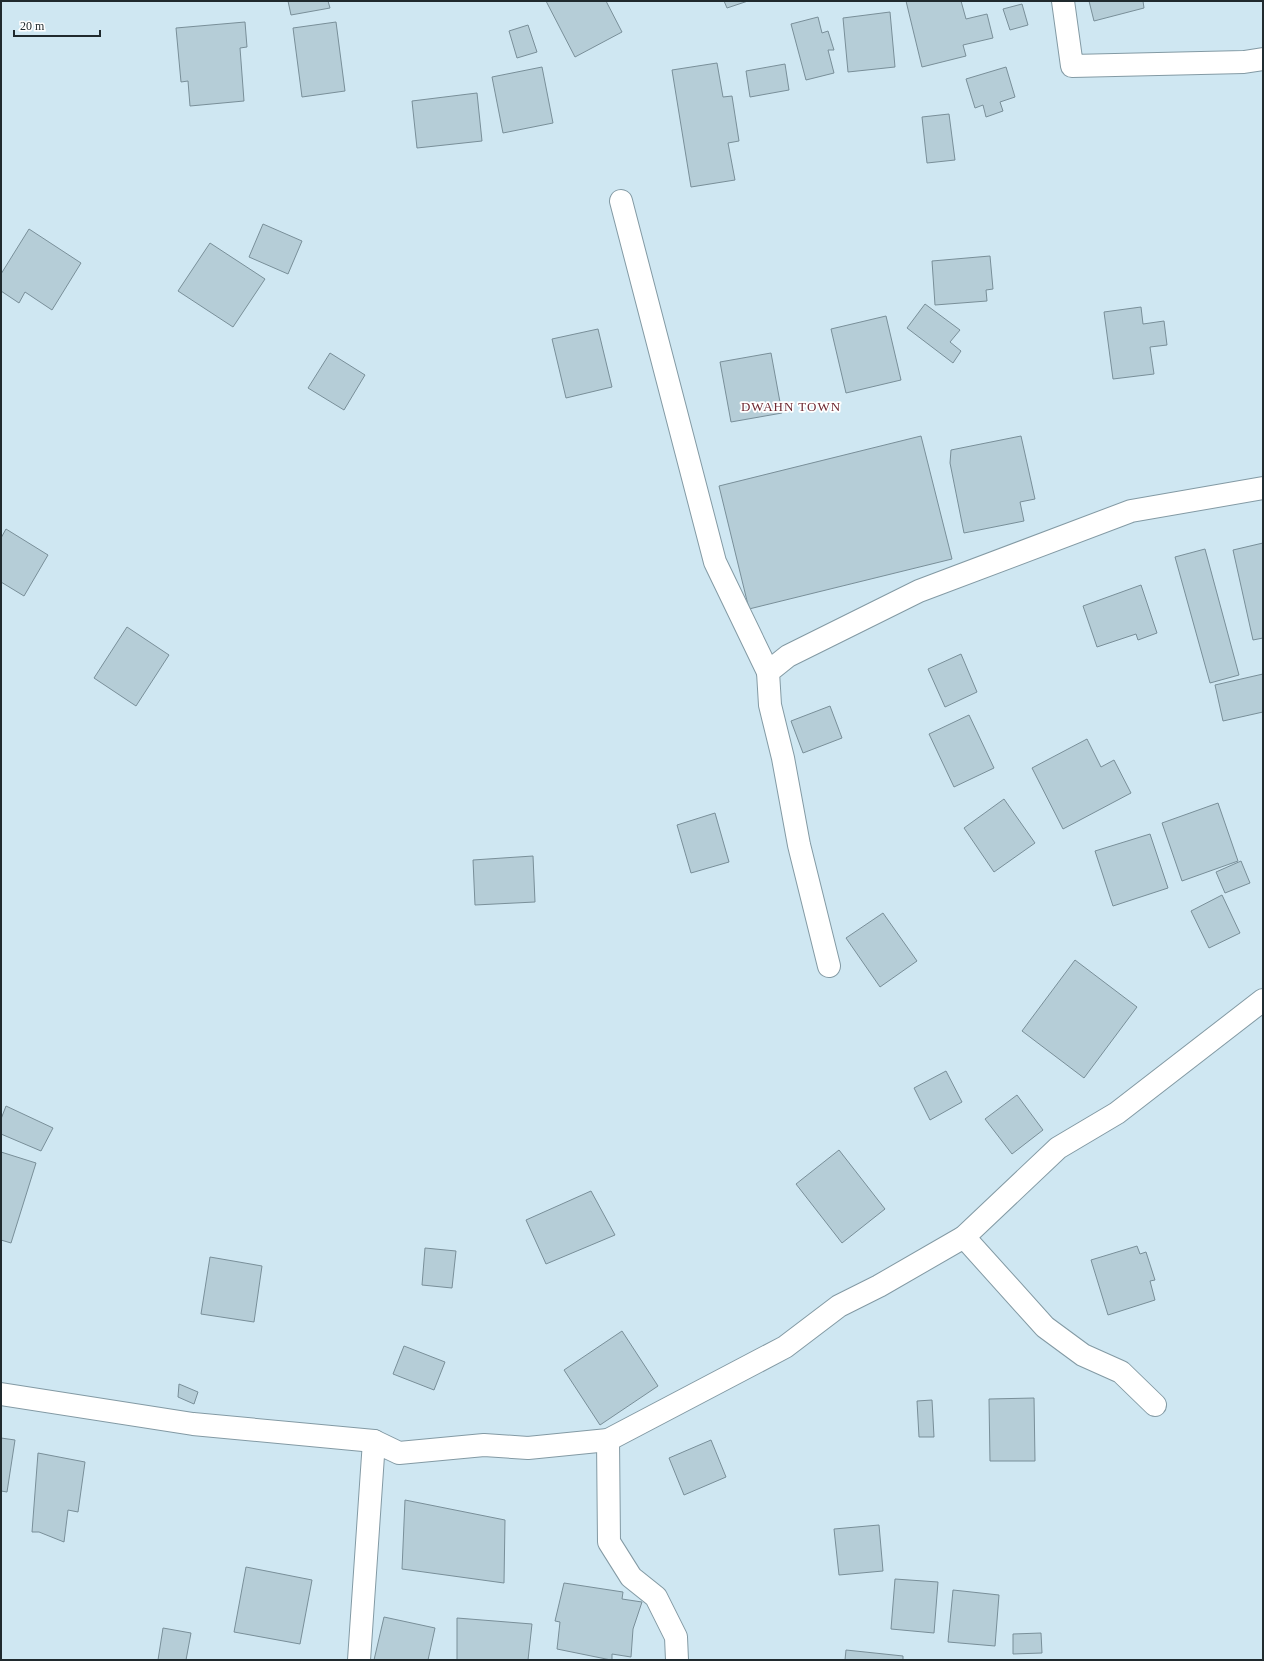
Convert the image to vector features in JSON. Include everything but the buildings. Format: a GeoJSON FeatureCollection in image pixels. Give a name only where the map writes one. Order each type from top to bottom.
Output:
{"type":"FeatureCollection","features":[{"type":"Feature","properties":{"kind":"street"},"geometry":{"type":"LineString","coordinates":[[1063,1],[1072,66],[1244,62],[1263,59]]}},
{"type":"Feature","properties":{"kind":"street"},"geometry":{"type":"LineString","coordinates":[[621,201],[716,562],[768,672],[770,705],[783,758],[799,845],[829,966]]}},
{"type":"Feature","properties":{"kind":"street"},"geometry":{"type":"LineString","coordinates":[[768,672],[788,656],[919,591],[1131,511],[1263,488]]}},
{"type":"Feature","properties":{"kind":"street"},"geometry":{"type":"LineString","coordinates":[[1,1394],[193,1424],[374,1442],[399,1453],[484,1445],[528,1448],[608,1440],[785,1347],[839,1306],[885,1282],[964,1237],[1058,1148],[1118,1113],[1263,1000]]}},
{"type":"Feature","properties":{"kind":"street"},"geometry":{"type":"LineString","coordinates":[[964,1237],[1045,1327],[1083,1355],[1121,1372],[1155,1405]]}},
{"type":"Feature","properties":{"kind":"street"},"geometry":{"type":"LineString","coordinates":[[608,1440],[609,1542],[631,1577],[656,1597],[676,1637],[677,1660]]}},
{"type":"Feature","properties":{"kind":"street"},"geometry":{"type":"LineString","coordinates":[[359,1660],[374,1442]]}},
{"type":"Feature","properties":{"kind":"district","name":"DWAHN TOWN"},"geometry":{"type":"Point","coordinates":[791,406]}}]}
